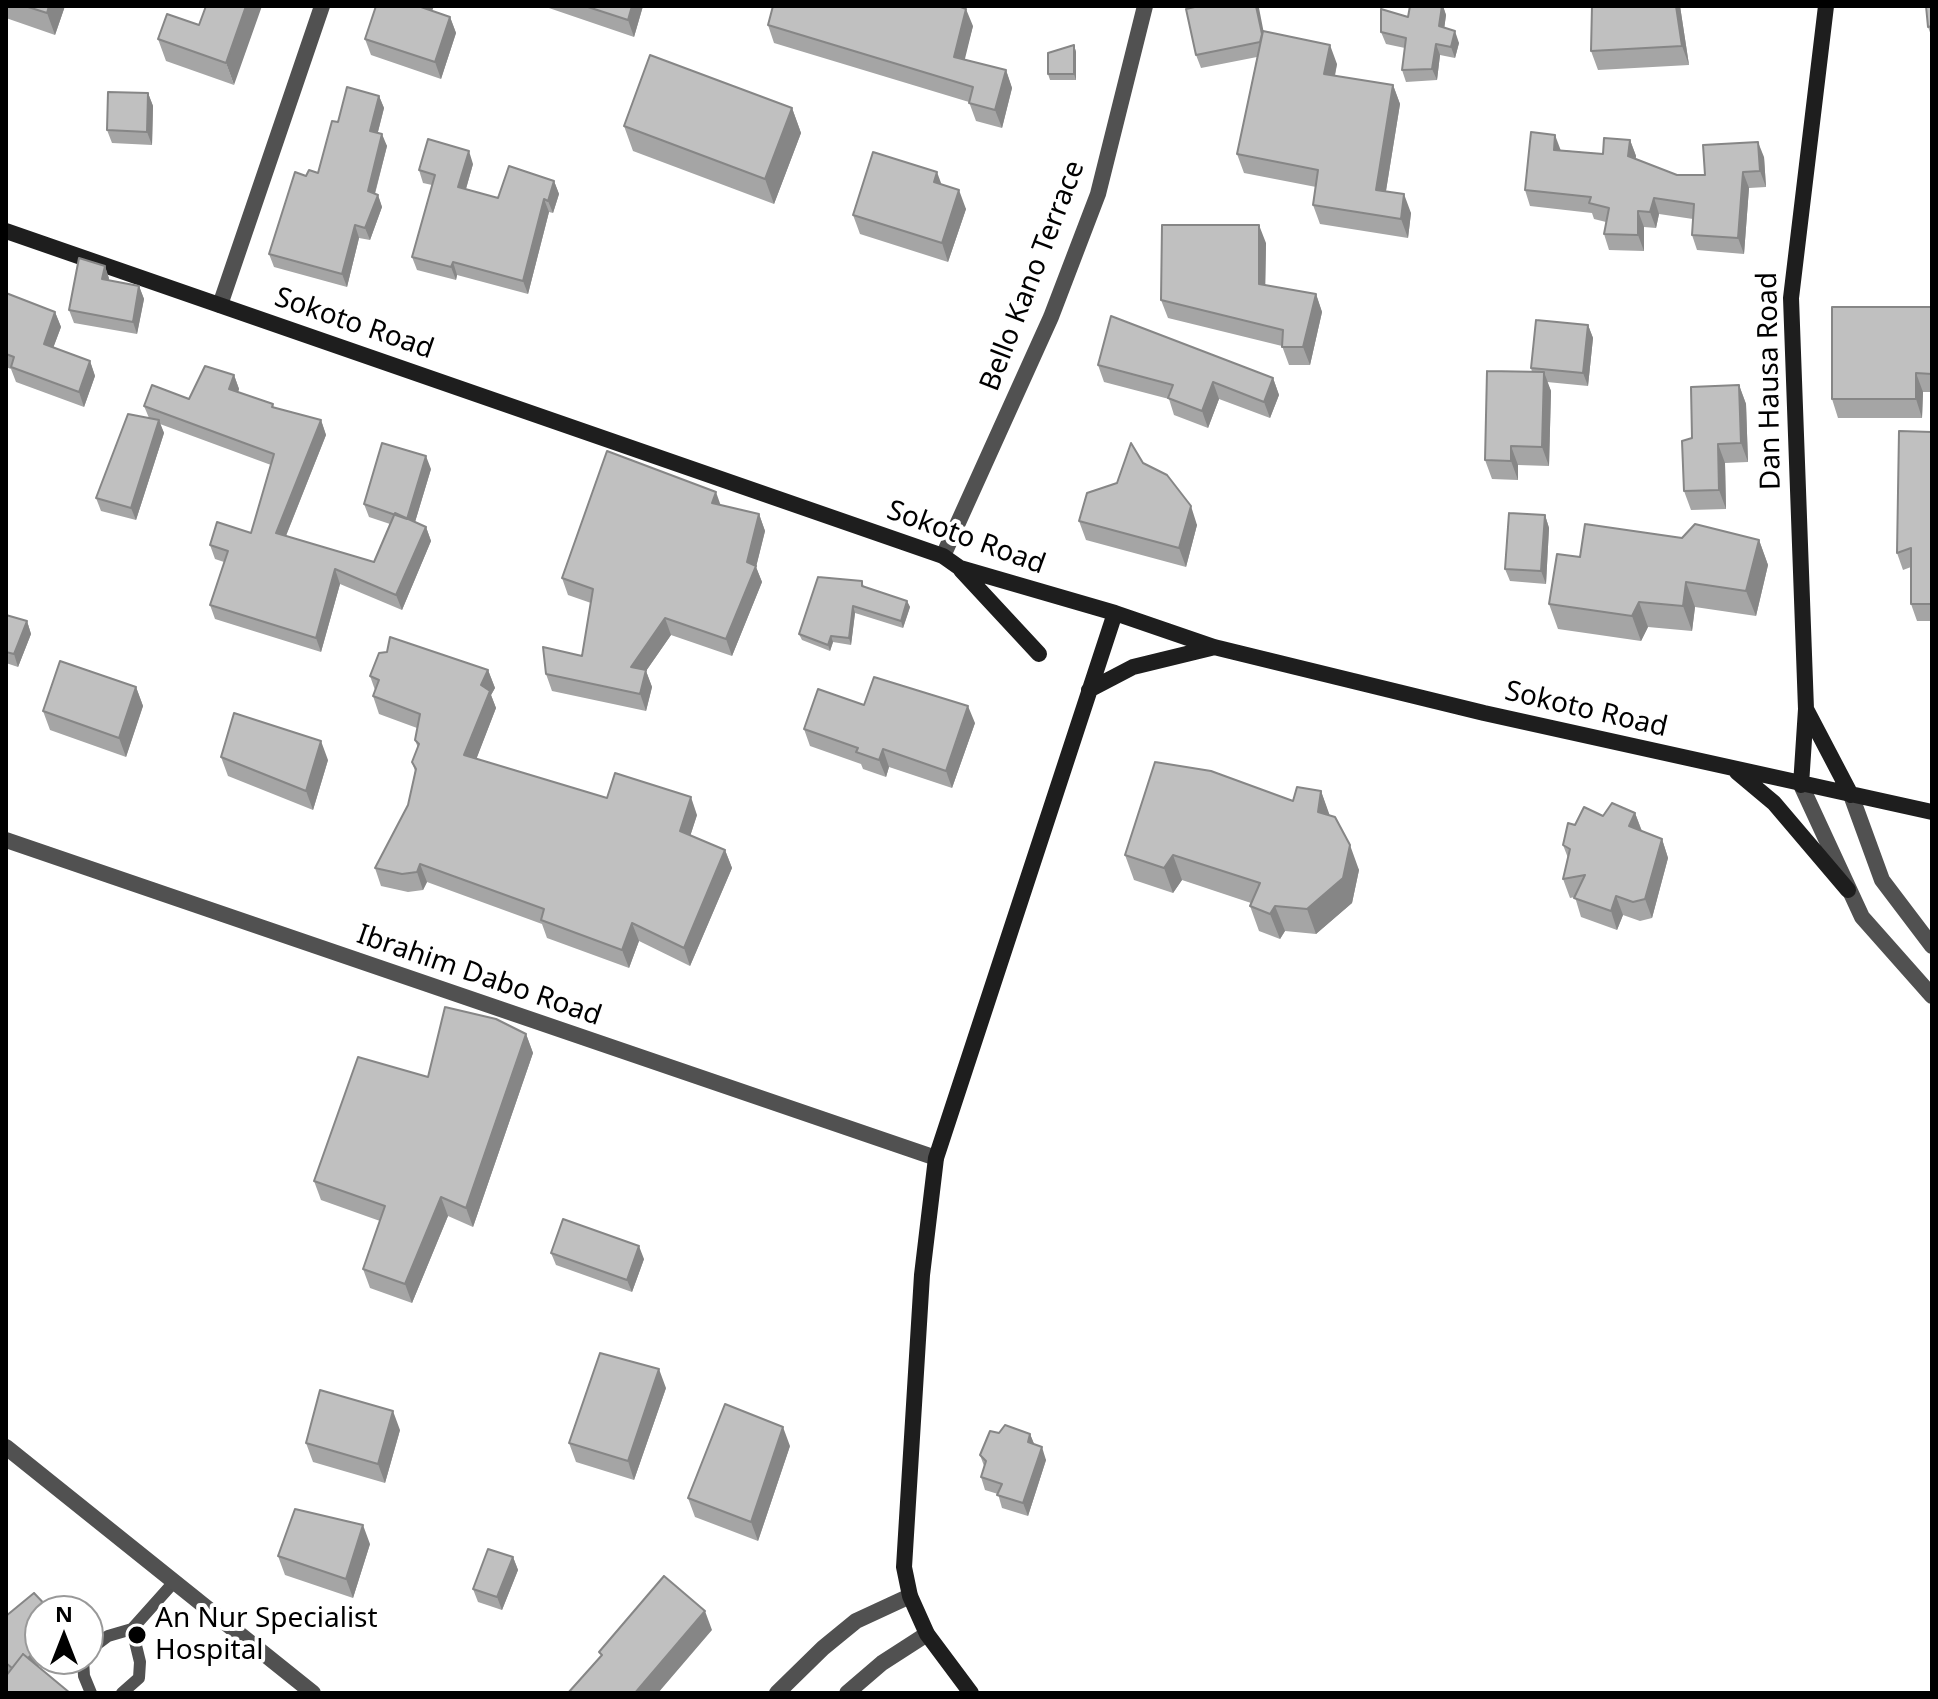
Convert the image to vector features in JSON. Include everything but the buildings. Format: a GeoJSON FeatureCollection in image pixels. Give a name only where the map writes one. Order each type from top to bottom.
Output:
{"type":"FeatureCollection","features":[{"type":"Feature","properties":{"kind":"street"},"geometry":{"type":"LineString","coordinates":[[220,305],[322,6]]}},
{"type":"Feature","properties":{"kind":"street","name":"Bello Kano Terrace"},"geometry":{"type":"LineString","coordinates":[[943,556],[1051,317],[1098,194],[1145,6]]}},
{"type":"Feature","properties":{"kind":"street","name":"Dan Hausa Road"},"geometry":{"type":"LineString","coordinates":[[1801,785],[1806,709],[1791,298],[1826,6]]}},
{"type":"Feature","properties":{"kind":"street","name":"Sokoto Road"},"geometry":{"type":"LineString","coordinates":[[6,231],[943,556],[960,568],[1115,613],[1214,647],[1736,771],[1932,812]]}},
{"type":"Feature","properties":{"kind":"street"},"geometry":{"type":"LineString","coordinates":[[960,568],[1039,654]]}},
{"type":"Feature","properties":{"kind":"street"},"geometry":{"type":"LineString","coordinates":[[971,1693],[927,1634],[910,1596],[904,1567],[922,1275],[936,1158],[1115,613]]}},
{"type":"Feature","properties":{"kind":"street"},"geometry":{"type":"LineString","coordinates":[[1089,690],[1133,667],[1214,647]]}},
{"type":"Feature","properties":{"kind":"street"},"geometry":{"type":"LineString","coordinates":[[1806,709],[1851,795],[1882,880],[1932,946]]}},
{"type":"Feature","properties":{"kind":"street"},"geometry":{"type":"LineString","coordinates":[[1736,771],[1774,803],[1848,890]]}},
{"type":"Feature","properties":{"kind":"street"},"geometry":{"type":"LineString","coordinates":[[1801,785],[1862,917],[1932,996]]}},
{"type":"Feature","properties":{"kind":"street","name":"Ibrahim Dabo Road"},"geometry":{"type":"LineString","coordinates":[[6,840],[936,1158]]}},
{"type":"Feature","properties":{"kind":"street"},"geometry":{"type":"LineString","coordinates":[[6,1447],[313,1693]]}},
{"type":"Feature","properties":{"kind":"street"},"geometry":{"type":"LineString","coordinates":[[777,1693],[856,1621],[910,1596]]}},
{"type":"Feature","properties":{"kind":"street"},"geometry":{"type":"LineString","coordinates":[[847,1693],[882,1663],[927,1634]]}},
{"type":"Feature","properties":{"kind":"lane"},"geometry":{"type":"LineString","coordinates":[[104,1639],[132,1629],[174,1582]]}},
{"type":"Feature","properties":{"kind":"lane"},"geometry":{"type":"LineString","coordinates":[[122,1693],[139,1678],[140,1662],[132,1629]]}},
{"type":"Feature","properties":{"kind":"place","name":"An Nur Specialist Hospital"},"geometry":{"type":"Point","coordinates":[137,1635]}}]}
